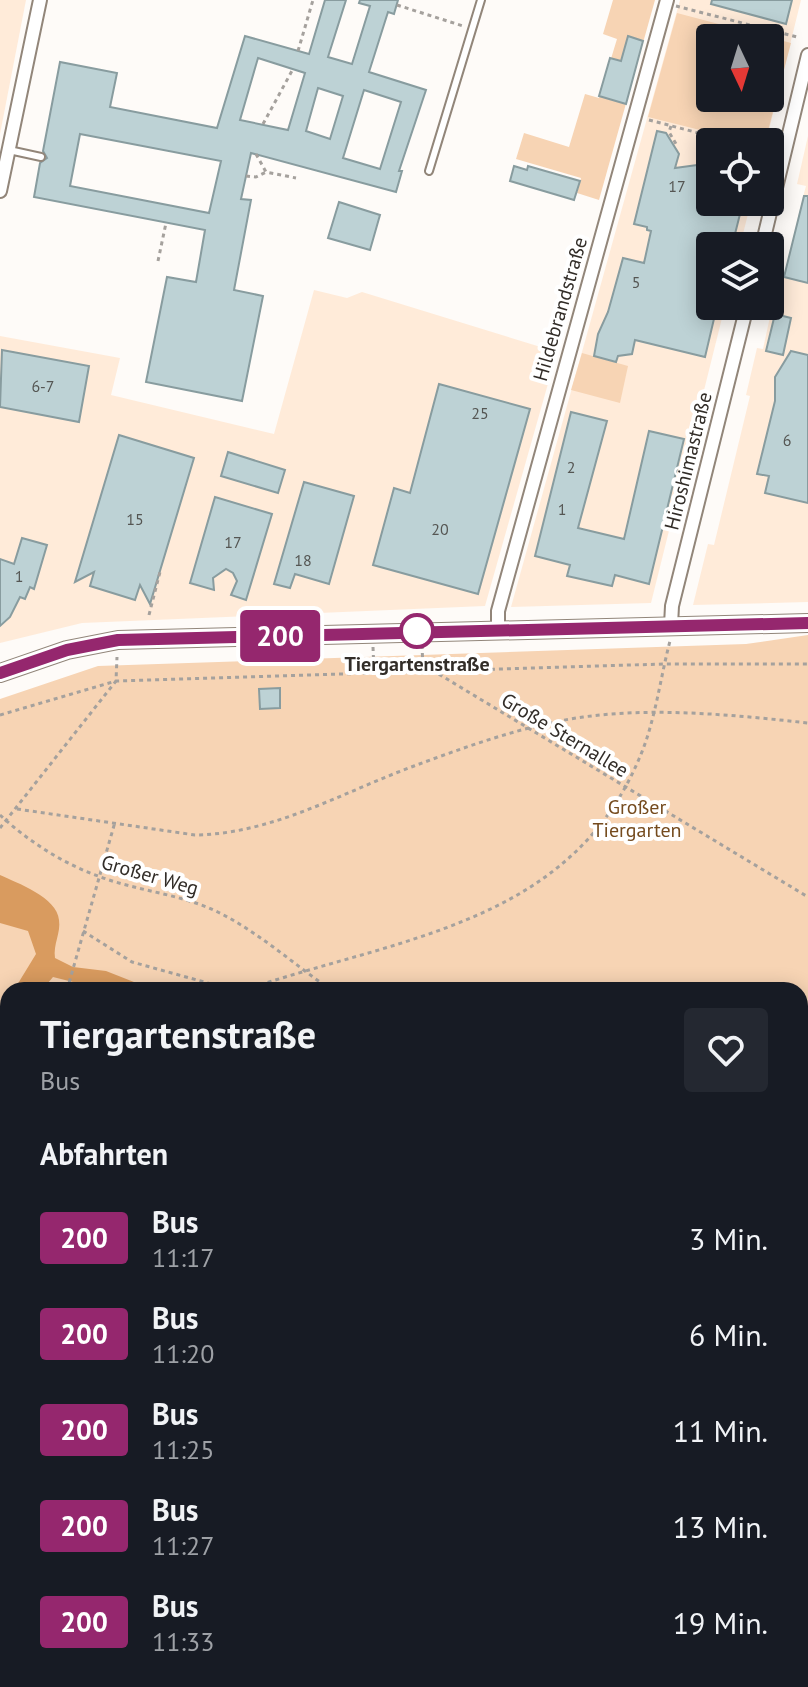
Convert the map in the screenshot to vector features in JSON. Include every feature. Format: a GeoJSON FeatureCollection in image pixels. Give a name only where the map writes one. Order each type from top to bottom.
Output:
{"type":"FeatureCollection","features":[{"type":"Feature","properties":{"kind":"main road"},"geometry":{"type":"LineString","coordinates":[[0,673],[67,650],[118,640],[498,629],[671,630],[808,623]]}},
{"type":"Feature","properties":{"kind":"street"},"geometry":{"type":"LineString","coordinates":[[0,191],[40,0]]}},
{"type":"Feature","properties":{"kind":"street","name":"Hildebrandstraße"},"geometry":{"type":"LineString","coordinates":[[498,629],[498,611],[672,3]]}},
{"type":"Feature","properties":{"kind":"street"},"geometry":{"type":"LineString","coordinates":[[765,232],[808,55]]}},
{"type":"Feature","properties":{"kind":"street","name":"Hiroshimastraße"},"geometry":{"type":"LineString","coordinates":[[671,630],[672,606],[744,320]]}},
{"type":"Feature","properties":{"kind":"lane"},"geometry":{"type":"LineString","coordinates":[[429,171],[481,0]]}},
{"type":"Feature","properties":{"kind":"lane"},"geometry":{"type":"LineString","coordinates":[[9,150],[41,157]]}},
{"type":"Feature","properties":{"kind":"path"},"geometry":{"type":"LineString","coordinates":[[298,51],[313,0]]}},
{"type":"Feature","properties":{"kind":"path"},"geometry":{"type":"LineString","coordinates":[[672,3],[797,37]]}},
{"type":"Feature","properties":{"kind":"path"},"geometry":{"type":"LineString","coordinates":[[397,5],[473,28]]}},
{"type":"Feature","properties":{"kind":"path"},"geometry":{"type":"LineString","coordinates":[[263,124],[293,69]]}},
{"type":"Feature","properties":{"kind":"path"},"geometry":{"type":"LineString","coordinates":[[645,119],[696,132]]}},
{"type":"Feature","properties":{"kind":"path"},"geometry":{"type":"LineString","coordinates":[[671,126],[669,132],[676,144]]}},
{"type":"Feature","properties":{"kind":"path"},"geometry":{"type":"LineString","coordinates":[[256,154],[266,172]]}},
{"type":"Feature","properties":{"kind":"path"},"geometry":{"type":"LineString","coordinates":[[246,176],[256,177],[266,172],[296,178]]}},
{"type":"Feature","properties":{"kind":"path"},"geometry":{"type":"LineString","coordinates":[[158,261],[166,223]]}},
{"type":"Feature","properties":{"kind":"path"},"geometry":{"type":"LineString","coordinates":[[149,615],[160,572]]}},
{"type":"Feature","properties":{"kind":"path"},"geometry":{"type":"LineString","coordinates":[[269,982],[442,931],[524,891],[571,859],[601,826],[641,757],[671,630]]}},
{"type":"Feature","properties":{"kind":"path"},"geometry":{"type":"LineString","coordinates":[[422,645],[423,671]]}},
{"type":"Feature","properties":{"kind":"path"},"geometry":{"type":"LineString","coordinates":[[373,647],[374,673]]}},
{"type":"Feature","properties":{"kind":"path"},"geometry":{"type":"LineString","coordinates":[[0,828],[116,681],[118,650]]}},
{"type":"Feature","properties":{"kind":"path"},"geometry":{"type":"LineString","coordinates":[[0,715],[116,681],[663,664],[808,664]]}},
{"type":"Feature","properties":{"kind":"path","name":"Große Sternallee"},"geometry":{"type":"LineString","coordinates":[[432,670],[808,897]]}},
{"type":"Feature","properties":{"kind":"path"},"geometry":{"type":"LineString","coordinates":[[17,809],[195,835],[247,830],[414,766],[528,729],[584,717],[653,713],[808,723]]}},
{"type":"Feature","properties":{"kind":"path","name":"Großer Weg"},"geometry":{"type":"LineString","coordinates":[[0,815],[56,858],[100,877],[176,895],[213,910],[240,925],[319,982]]}},
{"type":"Feature","properties":{"kind":"path"},"geometry":{"type":"LineString","coordinates":[[69,982],[115,822]]}},
{"type":"Feature","properties":{"kind":"path"},"geometry":{"type":"LineString","coordinates":[[83,931],[132,962],[204,982]]}},
{"type":"Feature","properties":{"kind":"shaded area"},"geometry":{"type":"Polygon","coordinates":[[[0,0],[26,0],[0,134],[0,0]]]}},
{"type":"Feature","properties":{"kind":"shaded area"},"geometry":{"type":"Polygon","coordinates":[[[680,0],[801,0],[784,69],[784,24],[696,24],[696,112],[773,112],[769,128],[696,128],[696,216],[748,216],[744,232],[696,232],[696,320],[722,320],[651,603],[511,607],[680,0]]]}},
{"type":"Feature","properties":{"kind":"shaded area"},"geometry":{"type":"Polygon","coordinates":[[[808,136],[808,602],[693,605],[708,544],[714,545],[750,396],[746,395],[757,348],[763,349],[769,320],[784,320],[784,275],[806,186],[797,184],[808,136]]]}},
{"type":"Feature","properties":{"kind":"shaded area"},"geometry":{"type":"Polygon","coordinates":[[[314,290],[347,298],[362,292],[557,352],[485,606],[82,623],[0,643],[0,336],[120,358],[111,395],[274,434],[314,290]]]}},
{"type":"Feature","properties":{"kind":"shaded area"},"geometry":{"type":"Polygon","coordinates":[[[0,875],[35,892],[57,912],[59,925],[55,958],[73,967],[106,971],[134,982],[73,982],[53,977],[49,982],[19,982],[36,954],[28,931],[0,923],[0,875]]]}},
{"type":"Feature","properties":{"kind":"green space"},"geometry":{"type":"Polygon","coordinates":[[[613,0],[655,0],[599,200],[577,193],[581,178],[516,159],[524,133],[569,147],[585,94],[599,98],[617,39],[603,34],[613,0]]]}},
{"type":"Feature","properties":{"kind":"green space"},"geometry":{"type":"Polygon","coordinates":[[[677,13],[719,24],[696,24],[696,112],[773,112],[769,128],[696,129],[648,117],[677,13]]]}},
{"type":"Feature","properties":{"kind":"green space"},"geometry":{"type":"Polygon","coordinates":[[[784,41],[791,43],[784,70],[784,41]]]}},
{"type":"Feature","properties":{"kind":"green space"},"geometry":{"type":"Polygon","coordinates":[[[582,353],[628,366],[620,403],[571,390],[582,353]]]}},
{"type":"Feature","properties":{"kind":"green space","name":"Großer Tiergarten"},"geometry":{"type":"Polygon","coordinates":[[[808,635],[808,982],[0,982],[0,699],[98,666],[746,644],[808,635]]]}},
{"type":"Feature","properties":{"kind":"building"},"geometry":{"type":"Polygon","coordinates":[[[325,0],[346,0],[328,57],[352,64],[370,6],[359,3],[360,0],[398,0],[394,14],[388,12],[369,72],[426,90],[399,171],[402,171],[396,192],[251,153],[241,199],[251,200],[234,290],[263,296],[242,401],[146,382],[167,277],[196,282],[205,230],[34,197],[40,163],[47,158],[43,151],[60,62],[117,73],[110,107],[217,128],[245,36],[309,54],[325,0]],[[258,58],[240,120],[288,130],[305,73],[258,58]],[[318,88],[306,131],[330,139],[343,96],[318,88]],[[364,90],[343,158],[380,169],[401,102],[364,90]],[[80,134],[70,186],[209,213],[221,161],[80,134]]]}},
{"type":"Feature","properties":{"kind":"building"},"geometry":{"type":"Polygon","coordinates":[[[712,0],[792,0],[786,24],[711,4],[712,0]]]}},
{"type":"Feature","properties":{"kind":"building"},"geometry":{"type":"Polygon","coordinates":[[[628,36],[643,41],[626,104],[599,96],[610,58],[621,61],[628,36]]]}},
{"type":"Feature","properties":{"kind":"building"},"geometry":{"type":"Polygon","coordinates":[[[657,131],[666,133],[679,154],[675,168],[696,165],[696,216],[740,216],[736,232],[696,232],[696,320],[714,320],[705,357],[635,340],[632,354],[618,356],[616,362],[594,356],[598,334],[608,312],[623,258],[644,263],[651,231],[634,224],[657,131]]]}},
{"type":"Feature","properties":{"kind":"building"},"geometry":{"type":"Polygon","coordinates":[[[514,166],[527,170],[528,166],[580,181],[574,200],[510,181],[514,166]]]}},
{"type":"Feature","properties":{"kind":"building"},"geometry":{"type":"Polygon","coordinates":[[[804,196],[808,196],[808,283],[784,277],[804,196]]]}},
{"type":"Feature","properties":{"kind":"building"},"geometry":{"type":"Polygon","coordinates":[[[339,202],[380,215],[370,250],[328,238],[339,202]]]}},
{"type":"Feature","properties":{"kind":"building"},"geometry":{"type":"Polygon","coordinates":[[[784,316],[791,318],[783,355],[766,351],[774,320],[784,320],[784,316]]]}},
{"type":"Feature","properties":{"kind":"building"},"geometry":{"type":"Polygon","coordinates":[[[2,350],[89,366],[79,422],[0,407],[2,350]]]}},
{"type":"Feature","properties":{"kind":"building"},"geometry":{"type":"Polygon","coordinates":[[[791,351],[808,355],[808,503],[765,493],[769,476],[757,474],[775,401],[775,377],[791,351]]]}},
{"type":"Feature","properties":{"kind":"building"},"geometry":{"type":"Polygon","coordinates":[[[439,384],[530,409],[478,594],[373,565],[394,488],[410,493],[439,384]]]}},
{"type":"Feature","properties":{"kind":"building"},"geometry":{"type":"Polygon","coordinates":[[[571,412],[607,421],[578,528],[624,539],[649,431],[684,439],[649,584],[615,575],[612,586],[567,576],[570,565],[535,556],[571,412]]]}},
{"type":"Feature","properties":{"kind":"building"},"geometry":{"type":"Polygon","coordinates":[[[119,435],[194,458],[150,604],[140,585],[135,600],[90,586],[94,572],[75,582],[119,435]]]}},
{"type":"Feature","properties":{"kind":"building"},"geometry":{"type":"Polygon","coordinates":[[[228,452],[285,470],[278,493],[221,476],[228,452]]]}},
{"type":"Feature","properties":{"kind":"building"},"geometry":{"type":"Polygon","coordinates":[[[304,482],[354,496],[329,584],[295,574],[290,588],[274,584],[304,482]]]}},
{"type":"Feature","properties":{"kind":"building"},"geometry":{"type":"Polygon","coordinates":[[[215,497],[272,514],[246,600],[231,595],[237,581],[233,573],[226,569],[213,578],[214,590],[190,583],[215,497]]]}},
{"type":"Feature","properties":{"kind":"building"},"geometry":{"type":"Polygon","coordinates":[[[22,538],[47,545],[34,589],[30,587],[25,599],[20,597],[10,617],[0,626],[0,559],[14,564],[22,538]]]}},
{"type":"Feature","properties":{"kind":"building"},"geometry":{"type":"Polygon","coordinates":[[[280,688],[280,708],[260,709],[259,689],[280,688]]]}},
{"type":"Feature","properties":{"kind":"bus line","name":"200"},"geometry":{"type":"LineString","coordinates":[[0,673],[67,650],[118,640],[808,623]]}},
{"type":"Feature","properties":{"kind":"place","name":"Tiergartenstraße"},"geometry":{"type":"Point","coordinates":[417,631]}}]}
